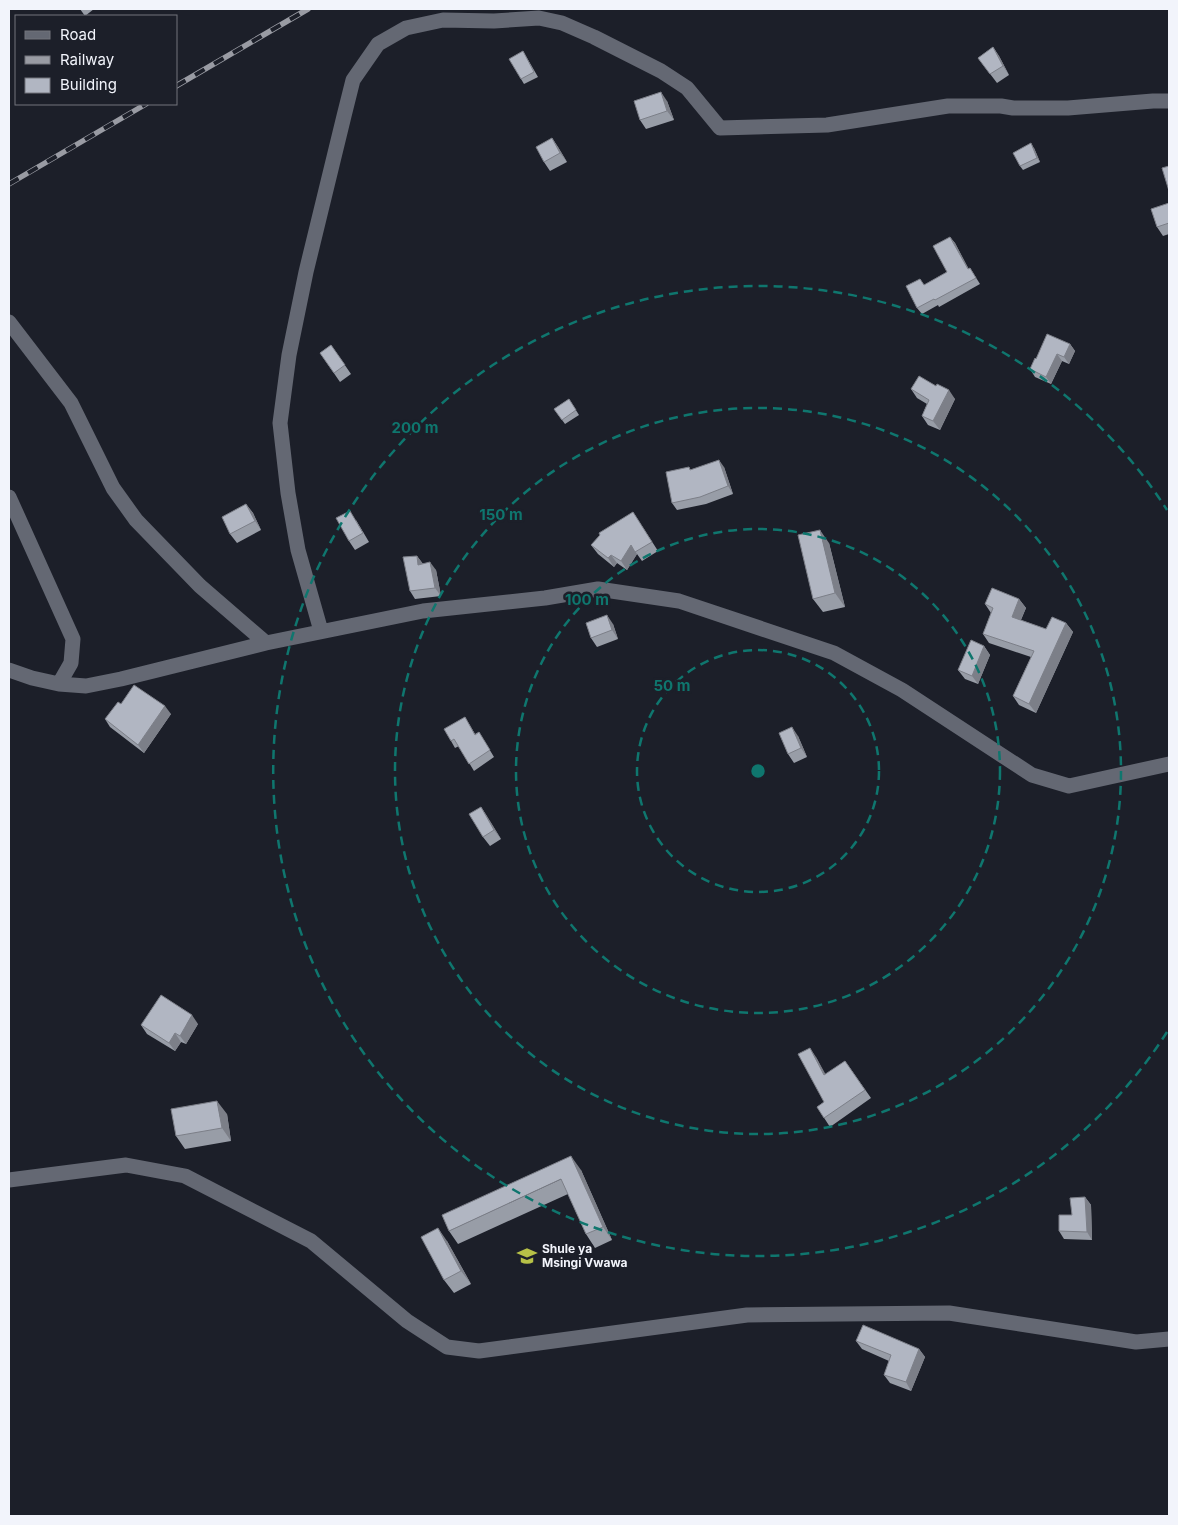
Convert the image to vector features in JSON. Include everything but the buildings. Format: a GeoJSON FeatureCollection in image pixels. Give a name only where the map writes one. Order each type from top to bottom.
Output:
{"type":"FeatureCollection","features":[{"type":"Feature","properties":{"kind":"street"},"geometry":{"type":"LineString","coordinates":[[320,631],[298,550],[288,493],[280,423],[289,355],[306,272],[350,89],[353,80],[378,44],[406,28],[443,20],[494,21],[539,18],[562,23],[661,70],[687,88],[720,128],[827,125],[948,106],[1068,108],[1169,101]]}},
{"type":"Feature","properties":{"kind":"street"},"geometry":{"type":"LineString","coordinates":[[9,322],[71,403],[113,488],[136,520],[200,586],[266,643]]}},
{"type":"Feature","properties":{"kind":"street"},"geometry":{"type":"LineString","coordinates":[[9,497],[73,640],[71,663],[59,684]]}},
{"type":"Feature","properties":{"kind":"street"},"geometry":{"type":"LineString","coordinates":[[9,670],[32,678],[59,684],[86,686],[121,680],[266,643],[423,611],[546,598],[598,589],[679,601],[834,652],[902,690],[1032,775],[1068,786],[1169,764]]}},
{"type":"Feature","properties":{"kind":"street"},"geometry":{"type":"LineString","coordinates":[[9,1180],[126,1165],[185,1176],[310,1241],[407,1321],[447,1347],[480,1351],[746,1314],[949,1313],[1136,1342],[1169,1339]]}},
{"type":"Feature","properties":{"kind":"railway"},"geometry":{"type":"LineString","coordinates":[[178,85],[308,9]]}},
{"type":"Feature","properties":{"kind":"railway"},"geometry":{"type":"LineString","coordinates":[[9,184],[144,105]]}},
{"type":"Feature","properties":{"kind":"place","name":"Shule ya Msingi Vwawa"},"geometry":{"type":"Point","coordinates":[527,1256]}}]}
